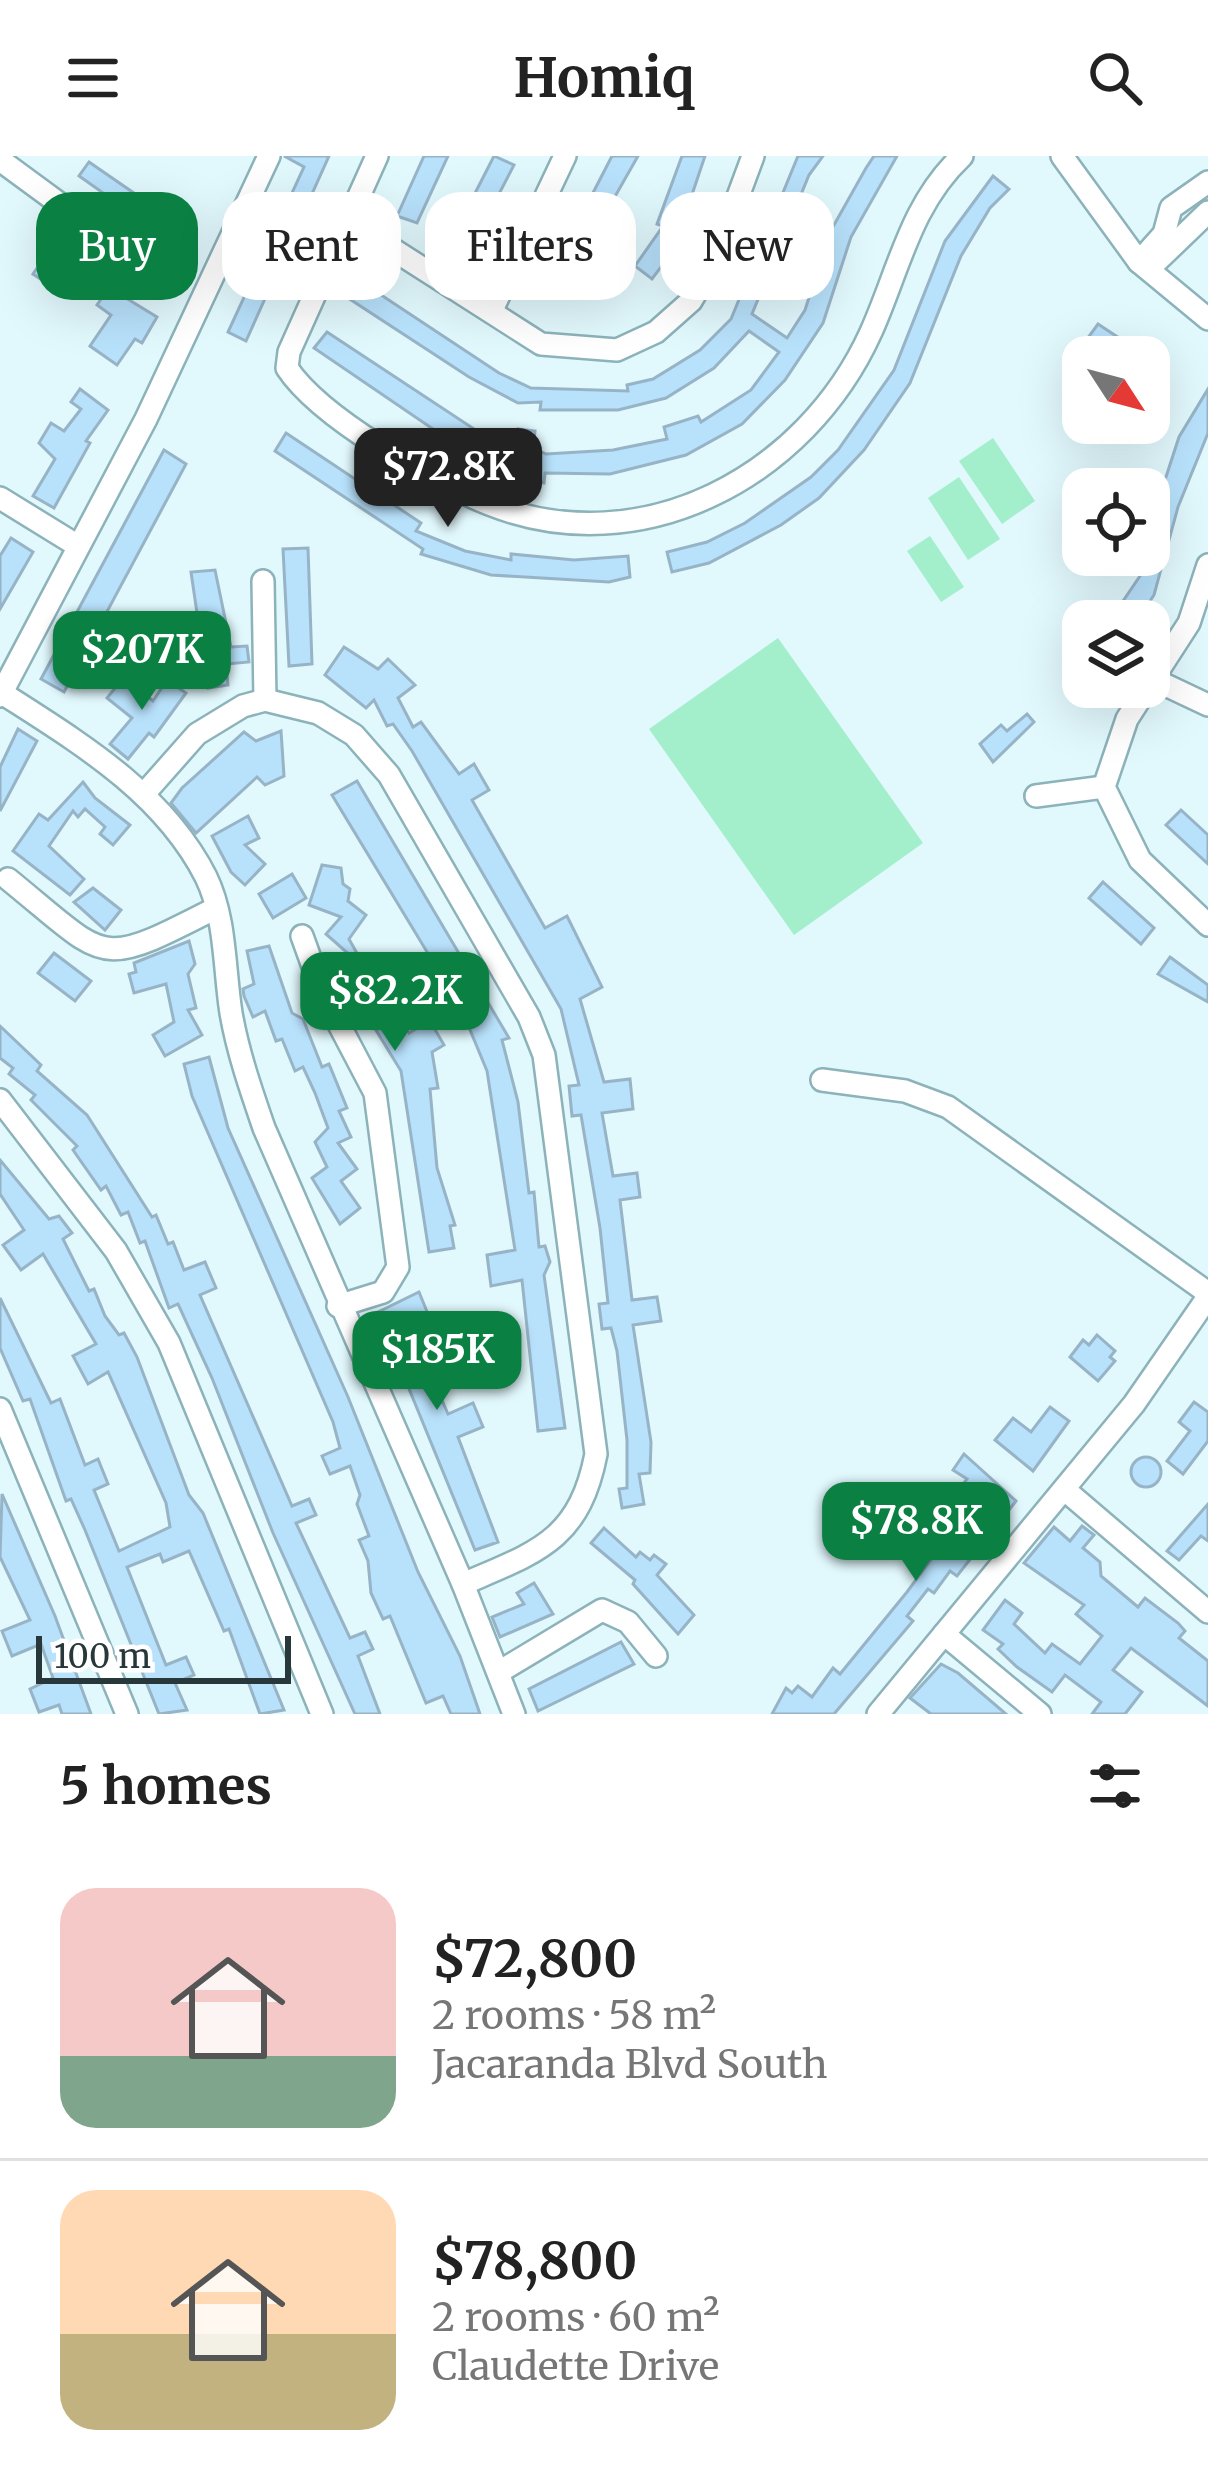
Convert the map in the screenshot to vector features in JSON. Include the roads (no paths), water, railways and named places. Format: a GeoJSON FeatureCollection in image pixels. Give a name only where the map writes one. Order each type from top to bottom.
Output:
{"type":"FeatureCollection","features":[{"type":"Feature","properties":{"kind":"street"},"geometry":{"type":"LineString","coordinates":[[269,156],[146,419],[1,694],[80,743],[144,794],[207,878],[216,908],[238,1054],[338,1306],[463,1584],[514,1714]]}},
{"type":"Feature","properties":{"kind":"street"},"geometry":{"type":"LineString","coordinates":[[362,192],[377,156]]}},
{"type":"Feature","properties":{"kind":"street"},"geometry":{"type":"LineString","coordinates":[[491,310],[565,156]]}},
{"type":"Feature","properties":{"kind":"street"},"geometry":{"type":"LineString","coordinates":[[401,254],[541,344],[617,350],[656,332],[691,301],[713,264],[753,156]]}},
{"type":"Feature","properties":{"kind":"street"},"geometry":{"type":"LineString","coordinates":[[313,300],[289,352],[287,368],[297,383],[458,492],[517,515],[598,524],[668,514],[731,490],[790,448],[841,384],[872,331],[892,267],[923,203],[962,156]]}},
{"type":"Feature","properties":{"kind":"street"},"geometry":{"type":"LineString","coordinates":[[1062,156],[1143,266],[1208,320]]}},
{"type":"Feature","properties":{"kind":"street"},"geometry":{"type":"LineString","coordinates":[[0,160],[44,192]]}},
{"type":"Feature","properties":{"kind":"street"},"geometry":{"type":"LineString","coordinates":[[1143,266],[1172,236],[1171,208],[1205,199]]}},
{"type":"Feature","properties":{"kind":"street"},"geometry":{"type":"LineString","coordinates":[[1172,236],[1192,242],[1208,232]]}},
{"type":"Feature","properties":{"kind":"street"},"geometry":{"type":"LineString","coordinates":[[0,498],[78,546]]}},
{"type":"Feature","properties":{"kind":"street"},"geometry":{"type":"LineString","coordinates":[[1170,655],[1189,623],[1208,565]]}},
{"type":"Feature","properties":{"kind":"street"},"geometry":{"type":"LineString","coordinates":[[263,581],[265,700]]}},
{"type":"Feature","properties":{"kind":"street"},"geometry":{"type":"LineString","coordinates":[[1170,687],[1208,705]]}},
{"type":"Feature","properties":{"kind":"street"},"geometry":{"type":"LineString","coordinates":[[144,794],[197,734],[243,706],[265,700],[318,713],[353,736],[389,775],[530,1017],[544,1055],[596,1454],[589,1488],[573,1519],[547,1548],[463,1584]]}},
{"type":"Feature","properties":{"kind":"street"},"geometry":{"type":"LineString","coordinates":[[1134,708],[1126,719],[1104,787],[1140,860],[1208,925]]}},
{"type":"Feature","properties":{"kind":"street"},"geometry":{"type":"LineString","coordinates":[[1036,796],[1104,787]]}},
{"type":"Feature","properties":{"kind":"street"},"geometry":{"type":"LineString","coordinates":[[8,879],[92,947],[115,952],[139,948],[216,908]]}},
{"type":"Feature","properties":{"kind":"street"},"geometry":{"type":"LineString","coordinates":[[302,936],[323,994],[375,1093],[398,1267],[383,1292],[338,1306]]}},
{"type":"Feature","properties":{"kind":"street"},"geometry":{"type":"LineString","coordinates":[[822,1080],[905,1091],[948,1107],[1208,1295],[1134,1404],[878,1714]]}},
{"type":"Feature","properties":{"kind":"street"},"geometry":{"type":"LineString","coordinates":[[0,1100],[116,1251],[169,1343],[322,1714]]}},
{"type":"Feature","properties":{"kind":"street"},"geometry":{"type":"LineString","coordinates":[[0,1409],[128,1714]]}},
{"type":"Feature","properties":{"kind":"street"},"geometry":{"type":"LineString","coordinates":[[1065,1490],[1208,1611]]}},
{"type":"Feature","properties":{"kind":"street"},"geometry":{"type":"LineString","coordinates":[[499,1672],[602,1610],[628,1622],[656,1656]]}},
{"type":"Feature","properties":{"kind":"street"},"geometry":{"type":"LineString","coordinates":[[944,1634],[1040,1714]]}}]}
